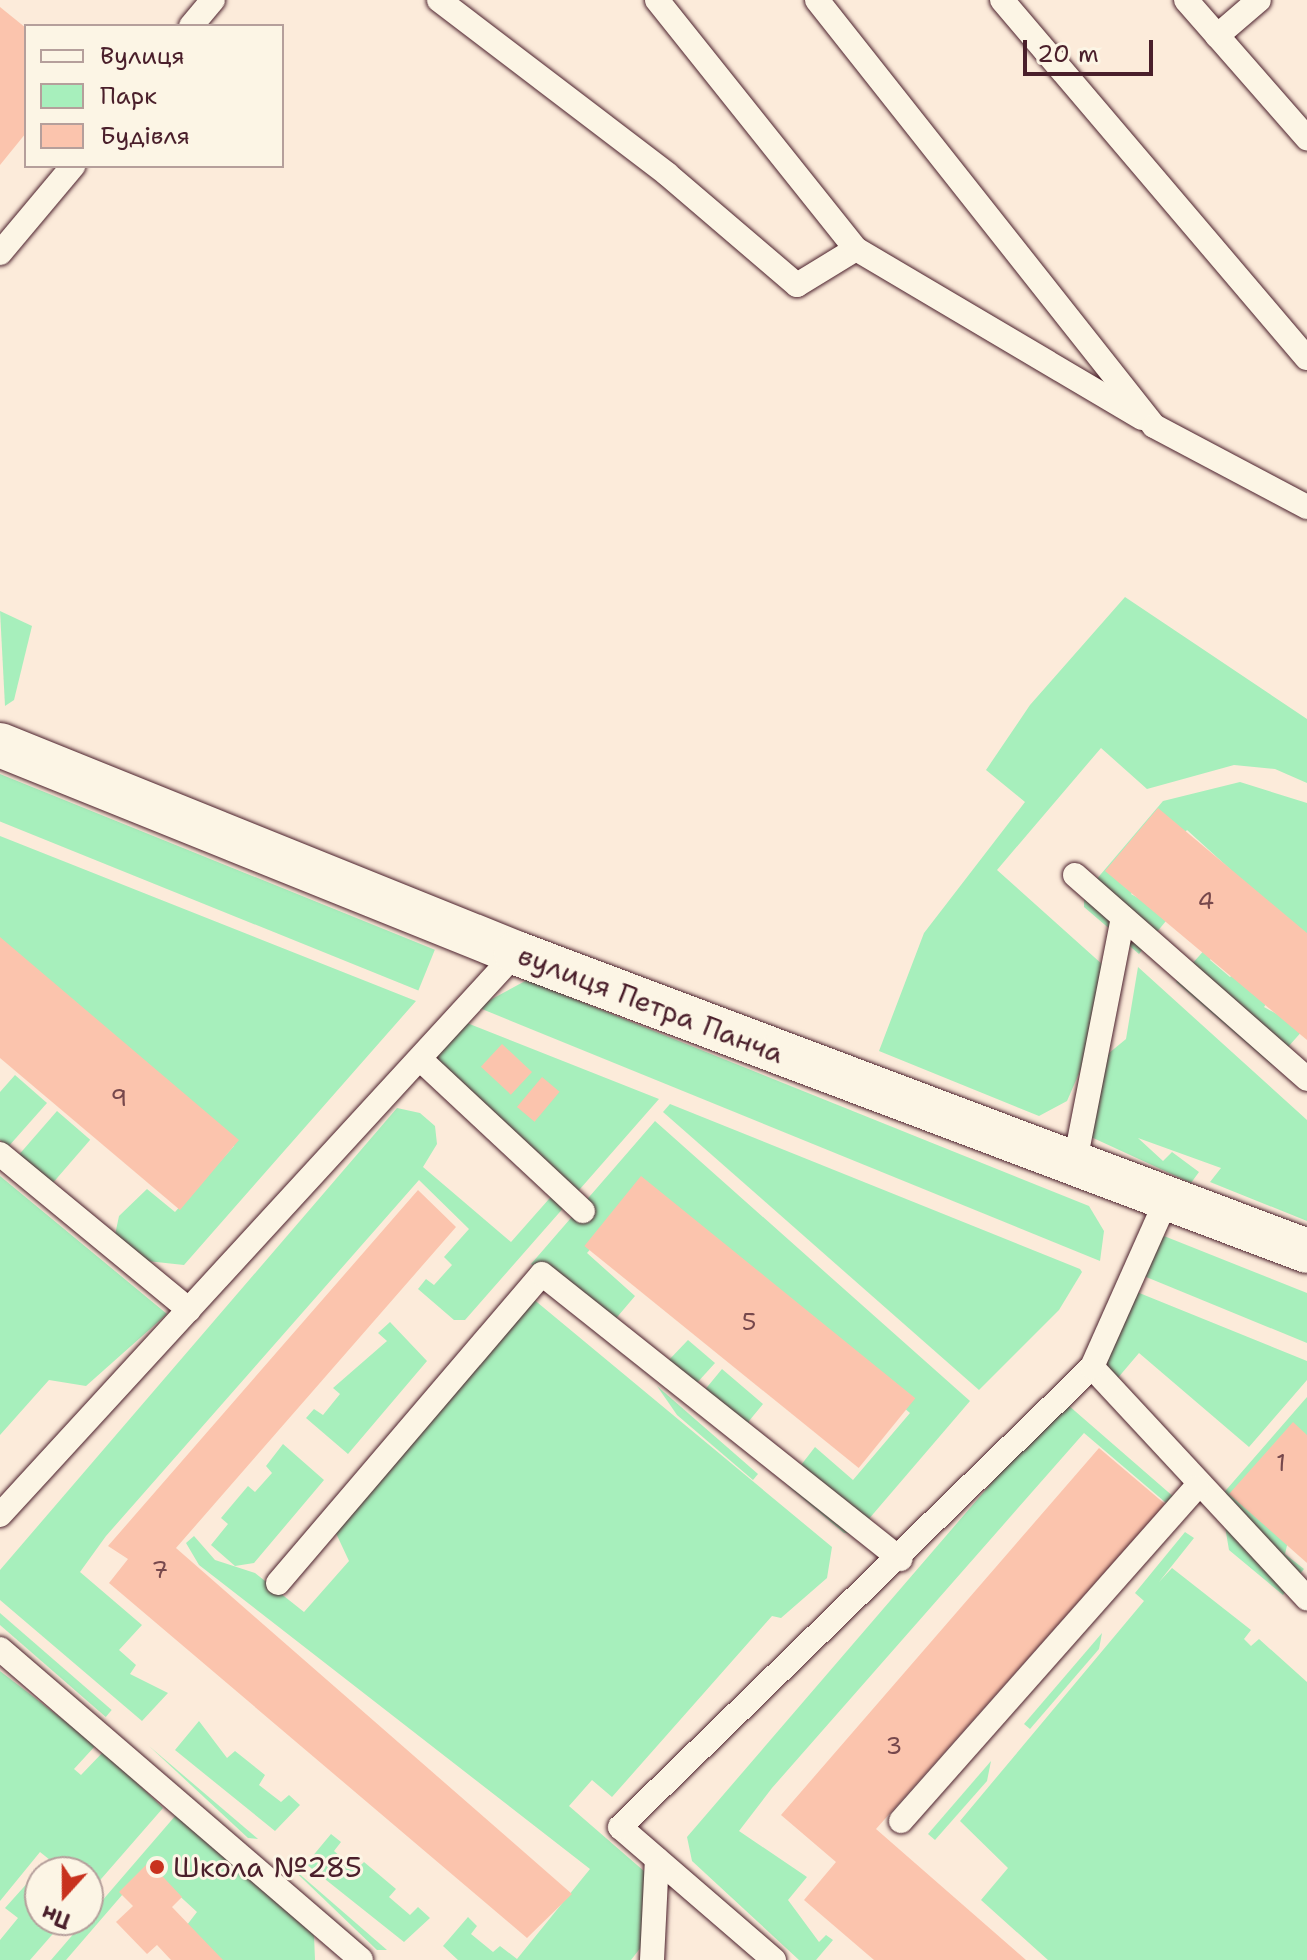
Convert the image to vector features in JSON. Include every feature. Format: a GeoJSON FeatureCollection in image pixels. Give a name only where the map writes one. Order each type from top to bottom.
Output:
{"type":"FeatureCollection","features":[{"type":"Feature","properties":{"kind":"street","name":"вулиця Петра Панча"},"geometry":{"type":"LineString","coordinates":[[0,745],[516,953],[1074,1167],[1307,1251]]}},
{"type":"Feature","properties":{"kind":"lane"},"geometry":{"type":"LineString","coordinates":[[193,24],[213,0]]}},
{"type":"Feature","properties":{"kind":"lane"},"geometry":{"type":"LineString","coordinates":[[439,0],[667,174],[797,285],[856,249]]}},
{"type":"Feature","properties":{"kind":"lane"},"geometry":{"type":"LineString","coordinates":[[657,0],[856,249],[1154,426],[1307,507]]}},
{"type":"Feature","properties":{"kind":"lane"},"geometry":{"type":"LineString","coordinates":[[817,0],[1154,426]]}},
{"type":"Feature","properties":{"kind":"lane"},"geometry":{"type":"LineString","coordinates":[[1002,0],[1307,358]]}},
{"type":"Feature","properties":{"kind":"lane"},"geometry":{"type":"LineString","coordinates":[[1186,0],[1217,36],[1298,110],[1307,138]]}},
{"type":"Feature","properties":{"kind":"lane"},"geometry":{"type":"LineString","coordinates":[[1217,36],[1259,0]]}},
{"type":"Feature","properties":{"kind":"lane"},"geometry":{"type":"LineString","coordinates":[[0,253],[71,168]]}},
{"type":"Feature","properties":{"kind":"lane"},"geometry":{"type":"LineString","coordinates":[[1075,875],[1307,1079]]}},
{"type":"Feature","properties":{"kind":"lane"},"geometry":{"type":"LineString","coordinates":[[1074,1167],[1123,918]]}},
{"type":"Feature","properties":{"kind":"lane"},"geometry":{"type":"LineString","coordinates":[[0,1515],[422,1061],[516,953]]}},
{"type":"Feature","properties":{"kind":"lane"},"geometry":{"type":"LineString","coordinates":[[422,1061],[583,1211]]}},
{"type":"Feature","properties":{"kind":"lane"},"geometry":{"type":"LineString","coordinates":[[0,1154],[189,1310]]}},
{"type":"Feature","properties":{"kind":"lane"},"geometry":{"type":"LineString","coordinates":[[774,1960],[620,1827],[900,1559],[1092,1367],[1166,1201]]}},
{"type":"Feature","properties":{"kind":"lane"},"geometry":{"type":"LineString","coordinates":[[278,1583],[542,1274],[900,1559]]}},
{"type":"Feature","properties":{"kind":"lane"},"geometry":{"type":"LineString","coordinates":[[1092,1367],[1196,1488],[1307,1598]]}},
{"type":"Feature","properties":{"kind":"lane"},"geometry":{"type":"LineString","coordinates":[[901,1821],[1196,1488]]}},
{"type":"Feature","properties":{"kind":"lane"},"geometry":{"type":"LineString","coordinates":[[0,1649],[361,1960]]}},
{"type":"Feature","properties":{"kind":"lane"},"geometry":{"type":"LineString","coordinates":[[652,1960],[657,1859]]}},
{"type":"Feature","properties":{"kind":"green space"},"geometry":{"type":"Polygon","coordinates":[[[1125,597],[1307,719],[1307,783],[1275,769],[1234,765],[1147,789],[1101,748],[997,870],[1103,965],[1091,1046],[1067,1101],[1039,1116],[879,1051],[924,933],[1025,802],[986,770],[1030,705],[1125,597]]]}},
{"type":"Feature","properties":{"kind":"green space"},"geometry":{"type":"Polygon","coordinates":[[[0,611],[32,626],[14,700],[5,706],[0,611]]]}},
{"type":"Feature","properties":{"kind":"green space"},"geometry":{"type":"Polygon","coordinates":[[[0,774],[435,950],[418,990],[0,821],[0,774]]]}},
{"type":"Feature","properties":{"kind":"green space"},"geometry":{"type":"Polygon","coordinates":[[[1240,782],[1307,803],[1307,939],[1187,830],[1131,894],[1170,916],[1139,954],[1084,907],[1084,894],[1163,801],[1240,782]]]}},
{"type":"Feature","properties":{"kind":"green space"},"geometry":{"type":"Polygon","coordinates":[[[0,836],[416,1001],[184,1265],[147,1261],[115,1235],[119,1216],[147,1189],[175,1212],[234,1146],[0,944],[0,836]]]}},
{"type":"Feature","properties":{"kind":"green space"},"geometry":{"type":"Polygon","coordinates":[[[1207,947],[1215,953],[1210,960],[1230,977],[1236,972],[1269,1000],[1264,1007],[1304,1029],[1272,1065],[1176,982],[1207,947]]]}},
{"type":"Feature","properties":{"kind":"green space"},"geometry":{"type":"Polygon","coordinates":[[[1138,967],[1307,1120],[1307,1221],[1210,1182],[1221,1168],[1138,1138],[1163,1161],[1172,1152],[1199,1172],[1191,1183],[1091,1137],[1089,1097],[1103,1058],[1126,1039],[1138,967]]]}},
{"type":"Feature","properties":{"kind":"green space"},"geometry":{"type":"Polygon","coordinates":[[[527,980],[1089,1206],[1104,1231],[1100,1261],[477,1007],[527,980]]]}},
{"type":"Feature","properties":{"kind":"green space"},"geometry":{"type":"Polygon","coordinates":[[[462,1021],[659,1099],[465,1320],[454,1320],[418,1289],[426,1279],[434,1285],[452,1265],[444,1257],[469,1229],[419,1180],[106,1536],[80,1572],[142,1625],[119,1650],[136,1665],[130,1674],[168,1693],[142,1721],[0,1600],[0,1570],[397,1108],[420,1113],[435,1126],[437,1144],[423,1167],[511,1242],[564,1182],[436,1058],[462,1021]]]}},
{"type":"Feature","properties":{"kind":"green space"},"geometry":{"type":"Polygon","coordinates":[[[15,1075],[47,1103],[8,1147],[0,1140],[0,1092],[15,1075]]]}},
{"type":"Feature","properties":{"kind":"green space"},"geometry":{"type":"Polygon","coordinates":[[[670,1104],[1082,1272],[1059,1310],[979,1390],[663,1112],[670,1104]]]}},
{"type":"Feature","properties":{"kind":"green space"},"geometry":{"type":"Polygon","coordinates":[[[57,1111],[90,1140],[50,1186],[17,1157],[57,1111]]]}},
{"type":"Feature","properties":{"kind":"green space"},"geometry":{"type":"Polygon","coordinates":[[[655,1121],[970,1401],[856,1534],[844,1533],[788,1486],[791,1478],[815,1447],[853,1480],[910,1413],[645,1187],[587,1253],[635,1296],[607,1329],[531,1264],[655,1121]]]}},
{"type":"Feature","properties":{"kind":"green space"},"geometry":{"type":"Polygon","coordinates":[[[0,1176],[167,1314],[86,1386],[49,1380],[0,1435],[0,1176]]]}},
{"type":"Feature","properties":{"kind":"green space"},"geometry":{"type":"Polygon","coordinates":[[[1164,1236],[1307,1293],[1307,1343],[1134,1272],[1164,1236]]]}},
{"type":"Feature","properties":{"kind":"green space"},"geometry":{"type":"Polygon","coordinates":[[[1127,1288],[1307,1361],[1307,1380],[1249,1447],[1139,1353],[1111,1386],[1097,1368],[1127,1288]]]}},
{"type":"Feature","properties":{"kind":"green space"},"geometry":{"type":"Polygon","coordinates":[[[532,1298],[832,1547],[827,1578],[781,1618],[772,1616],[612,1797],[592,1780],[569,1806],[652,1878],[656,1928],[631,1960],[458,1960],[443,1946],[468,1917],[477,1926],[471,1934],[493,1952],[500,1946],[517,1959],[590,1869],[199,1565],[186,1543],[194,1536],[215,1560],[255,1573],[304,1612],[349,1561],[334,1529],[532,1298]]]}},
{"type":"Feature","properties":{"kind":"green space"},"geometry":{"type":"Polygon","coordinates":[[[390,1322],[427,1361],[348,1454],[306,1418],[314,1409],[323,1415],[340,1394],[333,1388],[387,1341],[378,1333],[390,1322]]]}},
{"type":"Feature","properties":{"kind":"green space"},"geometry":{"type":"Polygon","coordinates":[[[688,1340],[715,1363],[686,1395],[667,1362],[688,1340]]]}},
{"type":"Feature","properties":{"kind":"green space"},"geometry":{"type":"Polygon","coordinates":[[[722,1369],[763,1404],[749,1421],[750,1432],[694,1403],[722,1369]]]}},
{"type":"Feature","properties":{"kind":"green space"},"geometry":{"type":"Polygon","coordinates":[[[657,1386],[758,1474],[753,1480],[677,1415],[657,1386]]]}},
{"type":"Feature","properties":{"kind":"green space"},"geometry":{"type":"Polygon","coordinates":[[[1307,1397],[1307,1460],[1285,1554],[1304,1569],[1283,1595],[1229,1550],[1220,1497],[1307,1397]]]}},
{"type":"Feature","properties":{"kind":"green space"},"geometry":{"type":"Polygon","coordinates":[[[1068,1405],[1175,1498],[1172,1508],[1084,1433],[772,1788],[739,1831],[807,1877],[788,1900],[819,1942],[826,1935],[833,1940],[816,1960],[799,1960],[692,1861],[687,1837],[1056,1408],[1068,1405]]]}},
{"type":"Feature","properties":{"kind":"green space"},"geometry":{"type":"Polygon","coordinates":[[[283,1444],[324,1480],[254,1563],[235,1566],[211,1545],[228,1524],[221,1518],[248,1486],[255,1492],[272,1473],[266,1466],[283,1444]]]}},
{"type":"Feature","properties":{"kind":"green space"},"geometry":{"type":"Polygon","coordinates":[[[1185,1532],[1194,1538],[1159,1582],[1172,1568],[1251,1630],[1244,1639],[1251,1646],[1259,1639],[1307,1682],[1307,1960],[1048,1960],[981,1900],[1008,1868],[960,1821],[1144,1601],[1135,1593],[1185,1532]]]}},
{"type":"Feature","properties":{"kind":"green space"},"geometry":{"type":"Polygon","coordinates":[[[0,1613],[112,1710],[106,1717],[0,1625],[0,1613]]]}},
{"type":"Feature","properties":{"kind":"green space"},"geometry":{"type":"Polygon","coordinates":[[[1102,1633],[1099,1649],[1030,1729],[1024,1724],[1102,1633]]]}},
{"type":"Feature","properties":{"kind":"green space"},"geometry":{"type":"Polygon","coordinates":[[[0,1671],[96,1745],[74,1769],[81,1775],[104,1751],[163,1808],[104,1876],[104,1856],[45,1856],[40,1852],[37,1856],[24,1856],[24,1872],[0,1901],[0,1671]]]}},
{"type":"Feature","properties":{"kind":"green space"},"geometry":{"type":"Polygon","coordinates":[[[199,1721],[227,1758],[235,1751],[265,1775],[259,1785],[281,1802],[289,1795],[300,1805],[275,1831],[175,1750],[199,1721]]]}},
{"type":"Feature","properties":{"kind":"green space"},"geometry":{"type":"Polygon","coordinates":[[[149,1746],[258,1839],[248,1838],[149,1746]]]}},
{"type":"Feature","properties":{"kind":"green space"},"geometry":{"type":"Polygon","coordinates":[[[991,1761],[987,1781],[935,1840],[928,1834],[991,1761]]]}},
{"type":"Feature","properties":{"kind":"green space"},"geometry":{"type":"Polygon","coordinates":[[[176,1815],[314,1935],[315,1960],[210,1960],[180,1934],[197,1912],[160,1878],[166,1869],[154,1858],[104,1916],[104,1899],[176,1815]]]}},
{"type":"Feature","properties":{"kind":"green space"},"geometry":{"type":"Polygon","coordinates":[[[331,1834],[341,1842],[334,1851],[356,1870],[364,1862],[396,1889],[389,1897],[410,1915],[418,1907],[430,1918],[404,1942],[306,1864],[331,1834]]]}},
{"type":"Feature","properties":{"kind":"green space"},"geometry":{"type":"Polygon","coordinates":[[[281,1858],[387,1950],[377,1950],[281,1858]]]}},
{"type":"Feature","properties":{"kind":"green space"},"geometry":{"type":"Polygon","coordinates":[[[24,1887],[24,1936],[51,1936],[30,1960],[0,1960],[0,1940],[18,1918],[5,1908],[24,1887]]]}},
{"type":"Feature","properties":{"kind":"green space"},"geometry":{"type":"Polygon","coordinates":[[[72,1936],[87,1936],[66,1960],[51,1960],[72,1936]]]}},
{"type":"Feature","properties":{"kind":"building"},"geometry":{"type":"Polygon","coordinates":[[[0,7],[24,26],[24,135],[0,165],[0,7]]]}},
{"type":"Feature","properties":{"kind":"building"},"geometry":{"type":"Polygon","coordinates":[[[1158,808],[1307,933],[1307,1040],[1105,871],[1158,808]]]}},
{"type":"Feature","properties":{"kind":"building"},"geometry":{"type":"Polygon","coordinates":[[[0,937],[239,1140],[180,1210],[0,1058],[0,937]]]}},
{"type":"Feature","properties":{"kind":"building"},"geometry":{"type":"Polygon","coordinates":[[[502,1044],[532,1072],[511,1095],[481,1067],[502,1044]]]}},
{"type":"Feature","properties":{"kind":"building"},"geometry":{"type":"Polygon","coordinates":[[[542,1077],[560,1092],[535,1122],[517,1107],[542,1077]]]}},
{"type":"Feature","properties":{"kind":"building"},"geometry":{"type":"Polygon","coordinates":[[[641,1176],[915,1398],[859,1468],[584,1246],[641,1176]]]}},
{"type":"Feature","properties":{"kind":"building"},"geometry":{"type":"Polygon","coordinates":[[[418,1190],[456,1227],[176,1548],[572,1894],[527,1938],[109,1583],[128,1559],[108,1546],[418,1190]]]}},
{"type":"Feature","properties":{"kind":"building"},"geometry":{"type":"Polygon","coordinates":[[[1293,1422],[1307,1435],[1307,1563],[1229,1494],[1293,1422]]]}},
{"type":"Feature","properties":{"kind":"building"},"geometry":{"type":"Polygon","coordinates":[[[1099,1448],[1165,1504],[876,1829],[1026,1960],[874,1960],[804,1900],[836,1862],[781,1815],[1099,1448]]]}},
{"type":"Feature","properties":{"kind":"building"},"geometry":{"type":"Polygon","coordinates":[[[149,1862],[182,1897],[172,1907],[223,1960],[171,1960],[157,1945],[147,1954],[116,1922],[133,1906],[119,1892],[149,1862]]]}},
{"type":"Feature","properties":{"kind":"place","name":"Школа №285"},"geometry":{"type":"Point","coordinates":[157,1867]}}]}
